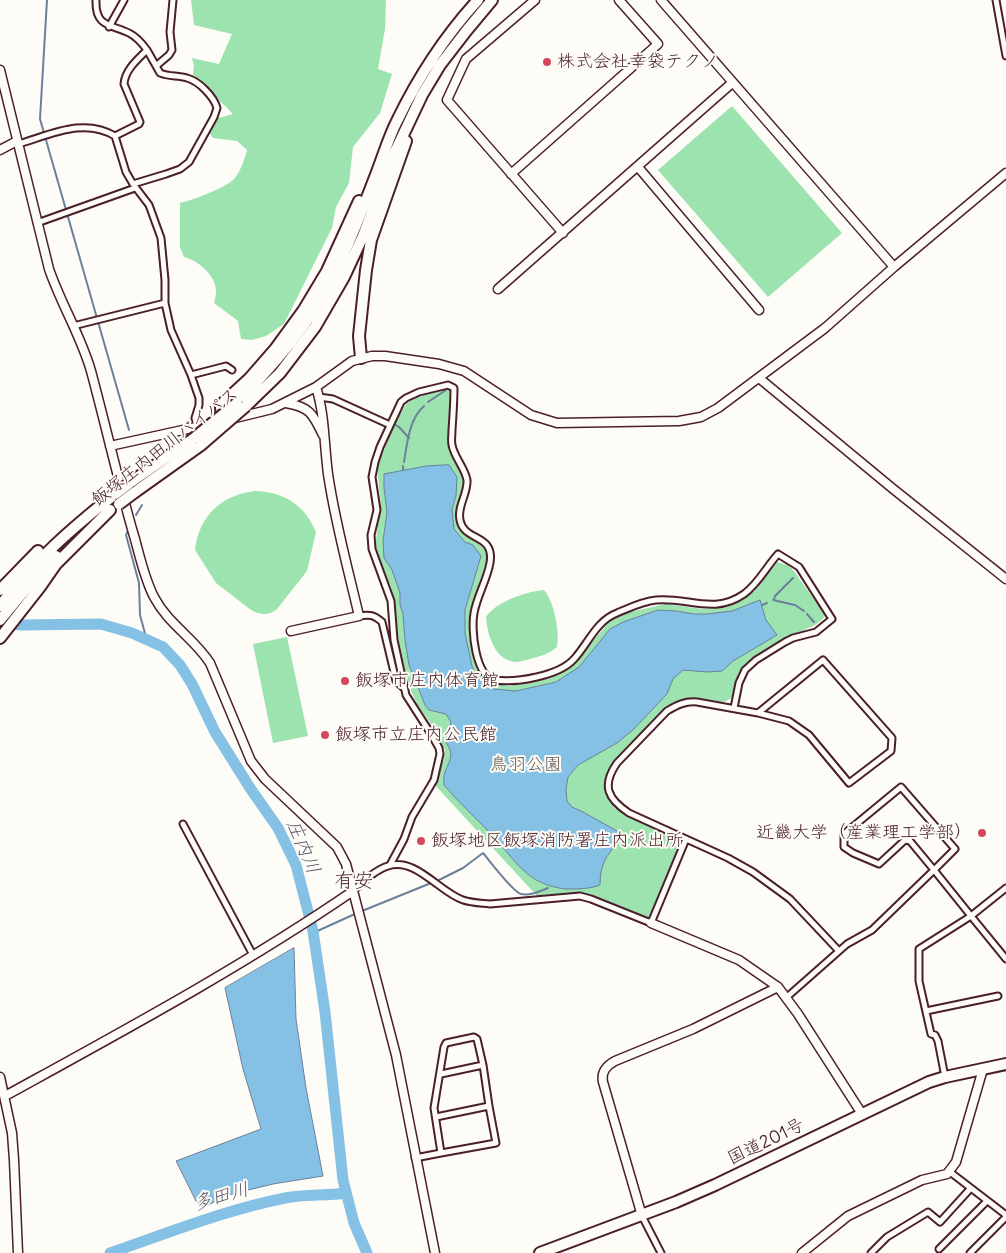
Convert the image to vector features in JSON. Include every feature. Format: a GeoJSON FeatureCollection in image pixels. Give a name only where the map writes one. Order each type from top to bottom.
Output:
{"type":"FeatureCollection","features":[{"type":"Feature","properties":{"kind":"highway","name":"飯塚庄内田川バイパス"},"geometry":{"type":"LineString","coordinates":[[242,405],[308,320],[334,275],[354,232],[397,120],[430,61],[462,17],[478,0]]}},
{"type":"Feature","properties":{"kind":"highway","name":"飯塚庄内田川バイパス"},"geometry":{"type":"LineString","coordinates":[[0,620],[4,599],[43,568],[114,501],[197,442],[280,373],[315,327],[344,277],[363,236],[395,152],[422,95],[440,65],[492,0]]}},
{"type":"Feature","properties":{"kind":"highway"},"geometry":{"type":"LineString","coordinates":[[361,358],[358,336],[371,240],[422,95]]}},
{"type":"Feature","properties":{"kind":"highway"},"geometry":{"type":"LineString","coordinates":[[222,421],[221,407],[224,402],[249,379],[276,348],[303,311],[327,271],[367,181],[397,120]]}},
{"type":"Feature","properties":{"kind":"highway"},"geometry":{"type":"LineString","coordinates":[[4,599],[53,536],[85,512],[114,501]]}},
{"type":"Feature","properties":{"kind":"highway"},"geometry":{"type":"LineString","coordinates":[[0,638],[56,564],[114,501]]}},
{"type":"Feature","properties":{"kind":"highway","name":"国道201号"},"geometry":{"type":"LineString","coordinates":[[540,1253],[642,1216],[715,1185],[912,1089],[945,1077],[1006,1064]]}},
{"type":"Feature","properties":{"kind":"street"},"geometry":{"type":"LineString","coordinates":[[37,222],[180,169],[189,162],[214,117],[216,108],[211,98],[195,81],[189,78],[160,73],[141,41],[128,33],[109,27],[100,20],[96,13],[96,0]]}},
{"type":"Feature","properties":{"kind":"street"},"geometry":{"type":"LineString","coordinates":[[109,27],[124,0]]}},
{"type":"Feature","properties":{"kind":"street"},"geometry":{"type":"LineString","coordinates":[[156,66],[172,50],[170,32],[173,0]]}},
{"type":"Feature","properties":{"kind":"street"},"geometry":{"type":"LineString","coordinates":[[535,0],[466,59],[447,100],[563,233]]}},
{"type":"Feature","properties":{"kind":"street"},"geometry":{"type":"LineString","coordinates":[[511,174],[658,44],[619,0]]}},
{"type":"Feature","properties":{"kind":"street"},"geometry":{"type":"LineString","coordinates":[[661,0],[732,84],[894,267]]}},
{"type":"Feature","properties":{"kind":"street"},"geometry":{"type":"LineString","coordinates":[[996,0],[1003,25],[1006,56]]}},
{"type":"Feature","properties":{"kind":"street"},"geometry":{"type":"LineString","coordinates":[[116,136],[140,122],[124,80],[127,72],[147,50]]}},
{"type":"Feature","properties":{"kind":"street"},"geometry":{"type":"LineString","coordinates":[[0,70],[49,269],[87,358],[146,577],[154,596],[165,616],[201,649],[210,663],[251,761],[265,779],[337,847],[346,864],[396,1055],[435,1253]]}},
{"type":"Feature","properties":{"kind":"street"},"geometry":{"type":"LineString","coordinates":[[498,290],[732,84]]}},
{"type":"Feature","properties":{"kind":"street"},"geometry":{"type":"LineString","coordinates":[[0,150],[61,130],[81,127],[100,129],[116,136]]}},
{"type":"Feature","properties":{"kind":"street"},"geometry":{"type":"LineString","coordinates":[[116,136],[126,172],[149,205],[160,238],[165,280],[164,303],[171,330],[199,398],[195,418],[197,427]]}},
{"type":"Feature","properties":{"kind":"street"},"geometry":{"type":"LineString","coordinates":[[638,167],[759,310]]}},
{"type":"Feature","properties":{"kind":"street"},"geometry":{"type":"LineString","coordinates":[[110,446],[259,413],[285,403],[316,386],[343,365],[361,358],[385,356],[439,364],[464,371],[531,415],[556,422],[679,421],[700,417],[718,408],[826,328],[894,267],[1006,173]]}},
{"type":"Feature","properties":{"kind":"street"},"geometry":{"type":"LineString","coordinates":[[73,326],[164,303]]}},
{"type":"Feature","properties":{"kind":"street"},"geometry":{"type":"LineString","coordinates":[[191,375],[226,366],[232,370]]}},
{"type":"Feature","properties":{"kind":"street"},"geometry":{"type":"LineString","coordinates":[[759,378],[1006,579]]}},
{"type":"Feature","properties":{"kind":"street"},"geometry":{"type":"LineString","coordinates":[[390,865],[404,839],[412,817],[431,785],[440,754],[439,748],[431,734],[409,701],[394,640],[391,600],[372,549],[371,535],[377,510],[372,477],[375,462],[401,402],[406,398],[432,388],[448,385],[454,388],[451,445],[467,478],[467,487],[460,511],[460,521],[466,530],[485,542],[490,551],[490,563],[474,612],[473,626],[482,670],[493,680],[512,681],[530,678],[565,667],[573,660],[602,622],[611,615],[632,606],[654,600],[671,599],[695,604],[714,605],[729,602],[744,594],[778,554],[799,567],[832,619],[816,632],[793,638],[756,660],[745,670],[739,684],[734,708]]}},
{"type":"Feature","properties":{"kind":"street"},"geometry":{"type":"LineString","coordinates":[[316,386],[324,422],[331,490],[342,548],[359,616]]}},
{"type":"Feature","properties":{"kind":"street"},"geometry":{"type":"LineString","coordinates":[[319,397],[333,399],[390,425]]}},
{"type":"Feature","properties":{"kind":"street"},"geometry":{"type":"LineString","coordinates":[[285,403],[299,405],[307,409],[315,419],[325,439]]}},
{"type":"Feature","properties":{"kind":"street"},"geometry":{"type":"LineString","coordinates":[[291,631],[370,614],[377,617],[382,622],[396,681],[405,688]]}},
{"type":"Feature","properties":{"kind":"street"},"geometry":{"type":"LineString","coordinates":[[758,713],[823,660],[892,738],[891,751],[849,783],[809,735],[789,721],[734,708],[687,702],[675,705],[666,711],[617,764],[610,773],[608,789],[618,806],[629,813],[745,867],[774,887],[790,900],[839,951]]}},
{"type":"Feature","properties":{"kind":"street"},"geometry":{"type":"LineString","coordinates":[[787,998],[847,944],[872,930],[934,870],[955,849],[901,787],[844,834],[844,847],[879,864],[905,840],[910,841],[934,870],[1006,960]]}},
{"type":"Feature","properties":{"kind":"street"},"geometry":{"type":"LineString","coordinates":[[183,824],[253,956]]}},
{"type":"Feature","properties":{"kind":"street"},"geometry":{"type":"LineString","coordinates":[[651,923],[686,839]]}},
{"type":"Feature","properties":{"kind":"street"},"geometry":{"type":"LineString","coordinates":[[3,1100],[253,956],[329,907],[376,872],[390,865],[409,867],[419,871],[462,900],[476,903],[490,904],[580,896],[739,960],[778,986],[862,1114]]}},
{"type":"Feature","properties":{"kind":"street"},"geometry":{"type":"LineString","coordinates":[[945,1077],[938,1041],[931,1034],[919,981],[919,949],[971,916],[1004,889],[1006,896]]}},
{"type":"Feature","properties":{"kind":"street"},"geometry":{"type":"LineString","coordinates":[[661,1253],[642,1216],[603,1082],[602,1077],[605,1069],[615,1061],[693,1029],[778,986]]}},
{"type":"Feature","properties":{"kind":"street"},"geometry":{"type":"LineString","coordinates":[[926,1011],[998,996]]}},
{"type":"Feature","properties":{"kind":"street"},"geometry":{"type":"LineString","coordinates":[[415,1158],[496,1144],[483,1065],[477,1038],[474,1036],[446,1043],[434,1108],[441,1153]]}},
{"type":"Feature","properties":{"kind":"street"},"geometry":{"type":"LineString","coordinates":[[441,1074],[483,1065]]}},
{"type":"Feature","properties":{"kind":"street"},"geometry":{"type":"LineString","coordinates":[[803,1253],[848,1216],[908,1186],[950,1172],[956,1162],[983,1069]]}},
{"type":"Feature","properties":{"kind":"street"},"geometry":{"type":"LineString","coordinates":[[0,1077],[3,1100],[12,1133],[18,1253]]}},
{"type":"Feature","properties":{"kind":"street"},"geometry":{"type":"LineString","coordinates":[[436,1117],[489,1106]]}},
{"type":"Feature","properties":{"kind":"street"},"geometry":{"type":"LineString","coordinates":[[950,1172],[1006,1216],[970,1253]]}},
{"type":"Feature","properties":{"kind":"street"},"geometry":{"type":"LineString","coordinates":[[871,1253],[887,1236],[928,1212],[940,1222],[970,1189]]}},
{"type":"Feature","properties":{"kind":"street"},"geometry":{"type":"LineString","coordinates":[[939,1249],[987,1201]]}},
{"type":"Feature","properties":{"kind":"green space"},"geometry":{"type":"Polygon","coordinates":[[[191,0],[386,0],[385,29],[378,69],[392,74],[380,113],[353,147],[349,183],[336,207],[332,228],[284,324],[266,336],[252,340],[241,339],[238,321],[214,303],[216,292],[213,279],[200,265],[184,257],[180,247],[180,203],[224,186],[234,179],[239,172],[247,150],[237,141],[213,138],[210,134],[218,118],[233,114],[193,74],[192,58],[219,64],[232,34],[194,25],[191,0]]]}},
{"type":"Feature","properties":{"kind":"green space"},"geometry":{"type":"Polygon","coordinates":[[[732,106],[842,233],[768,297],[658,170],[732,106]]]}},
{"type":"Feature","properties":{"kind":"green space","name":"鳥羽公園"},"geometry":{"type":"Polygon","coordinates":[[[446,388],[450,389],[452,395],[449,442],[464,481],[457,520],[462,531],[482,546],[488,556],[471,612],[470,628],[481,675],[489,683],[510,686],[551,678],[568,669],[608,623],[626,613],[665,604],[703,609],[723,608],[743,600],[755,591],[777,562],[788,565],[794,571],[825,615],[815,625],[785,639],[753,658],[738,673],[733,696],[730,699],[722,703],[688,700],[670,706],[616,761],[609,772],[605,782],[606,792],[610,802],[616,808],[681,840],[681,846],[650,918],[646,919],[580,894],[538,897],[434,784],[444,759],[445,750],[411,691],[400,652],[391,587],[376,552],[381,505],[377,468],[394,424],[407,403],[414,398],[446,388]]]}},
{"type":"Feature","properties":{"kind":"green space"},"geometry":{"type":"Polygon","coordinates":[[[255,491],[284,497],[300,507],[316,532],[307,571],[277,609],[268,614],[261,614],[251,610],[216,583],[195,550],[201,527],[214,509],[232,497],[255,491]]]}},
{"type":"Feature","properties":{"kind":"green space"},"geometry":{"type":"Polygon","coordinates":[[[544,590],[551,601],[555,617],[558,633],[557,647],[543,655],[527,660],[509,661],[498,652],[490,639],[486,617],[497,606],[512,598],[544,590]]]}},
{"type":"Feature","properties":{"kind":"green space"},"geometry":{"type":"Polygon","coordinates":[[[287,637],[308,736],[273,743],[253,644],[287,637]]]}},
{"type":"Feature","properties":{"kind":"water","name":"鳥羽公園"},"geometry":{"type":"Polygon","coordinates":[[[449,465],[457,477],[456,496],[452,509],[454,529],[465,542],[473,545],[481,556],[465,610],[465,633],[472,666],[477,678],[494,689],[516,691],[556,682],[579,667],[610,629],[623,622],[658,610],[707,614],[732,611],[760,600],[766,620],[777,635],[733,661],[722,671],[683,670],[673,679],[667,694],[634,729],[617,743],[578,765],[568,777],[567,801],[572,807],[619,832],[620,841],[605,861],[601,872],[600,885],[588,888],[566,889],[541,883],[523,870],[444,785],[444,775],[451,754],[445,741],[451,722],[446,714],[429,710],[425,705],[409,665],[400,593],[392,570],[384,558],[383,541],[387,512],[384,474],[426,466],[449,465]]]}},
{"type":"Feature","properties":{"kind":"water"},"geometry":{"type":"Polygon","coordinates":[[[294,948],[296,1019],[306,1088],[323,1176],[273,1184],[228,1195],[200,1209],[176,1161],[261,1129],[243,1069],[225,988],[294,948]]]}},
{"type":"Feature","properties":{"kind":"waterway"},"geometry":{"type":"LineString","coordinates":[[47,0],[40,119],[129,430]]}},
{"type":"Feature","properties":{"kind":"waterway"},"geometry":{"type":"LineString","coordinates":[[428,402],[446,390]]}},
{"type":"Feature","properties":{"kind":"waterway"},"geometry":{"type":"LineString","coordinates":[[404,462],[412,425],[419,411],[424,406]]}},
{"type":"Feature","properties":{"kind":"waterway"},"geometry":{"type":"LineString","coordinates":[[394,424],[409,438]]}},
{"type":"Feature","properties":{"kind":"waterway"},"geometry":{"type":"LineString","coordinates":[[136,515],[142,505]]}},
{"type":"Feature","properties":{"kind":"waterway"},"geometry":{"type":"LineString","coordinates":[[129,529],[126,535],[139,583],[140,615],[147,641]]}},
{"type":"Feature","properties":{"kind":"waterway"},"geometry":{"type":"LineString","coordinates":[[774,600],[775,596],[793,578]]}},
{"type":"Feature","properties":{"kind":"waterway"},"geometry":{"type":"LineString","coordinates":[[773,600],[795,605],[804,611]]}},
{"type":"Feature","properties":{"kind":"waterway"},"geometry":{"type":"LineString","coordinates":[[762,605],[767,603]]}},
{"type":"Feature","properties":{"kind":"waterway"},"geometry":{"type":"LineString","coordinates":[[807,614],[814,622]]}},
{"type":"Feature","properties":{"kind":"waterway","name":"庄内川"},"geometry":{"type":"LineString","coordinates":[[2,623],[22,625],[101,624],[132,633],[163,647],[180,665],[192,684],[215,732],[278,828],[296,865],[313,931],[325,1012],[343,1180],[354,1223],[367,1253]]}},
{"type":"Feature","properties":{"kind":"waterway"},"geometry":{"type":"LineString","coordinates":[[362,911],[441,879],[463,868],[483,853],[517,892],[532,894],[548,888]]}},
{"type":"Feature","properties":{"kind":"waterway"},"geometry":{"type":"LineString","coordinates":[[313,933],[357,913]]}},
{"type":"Feature","properties":{"kind":"waterway","name":"多田川"},"geometry":{"type":"LineString","coordinates":[[110,1253],[197,1222],[263,1203],[308,1195],[346,1193]]}},
{"type":"Feature","properties":{"kind":"place","name":"株式会社幸袋テクノ"},"geometry":{"type":"Point","coordinates":[547,62]}},
{"type":"Feature","properties":{"kind":"place","name":"飯塚市庄内体育館"},"geometry":{"type":"Point","coordinates":[345,681]}},
{"type":"Feature","properties":{"kind":"place","name":"飯塚市立庄内公民館"},"geometry":{"type":"Point","coordinates":[325,735]}},
{"type":"Feature","properties":{"kind":"place","name":"近畿大学（産業理工学部）"},"geometry":{"type":"Point","coordinates":[982,833]}},
{"type":"Feature","properties":{"kind":"place","name":"飯塚地区飯塚消防署庄内派出所"},"geometry":{"type":"Point","coordinates":[421,841]}},
{"type":"Feature","properties":{"kind":"district","name":"有安"},"geometry":{"type":"Point","coordinates":[354,881]}}]}
